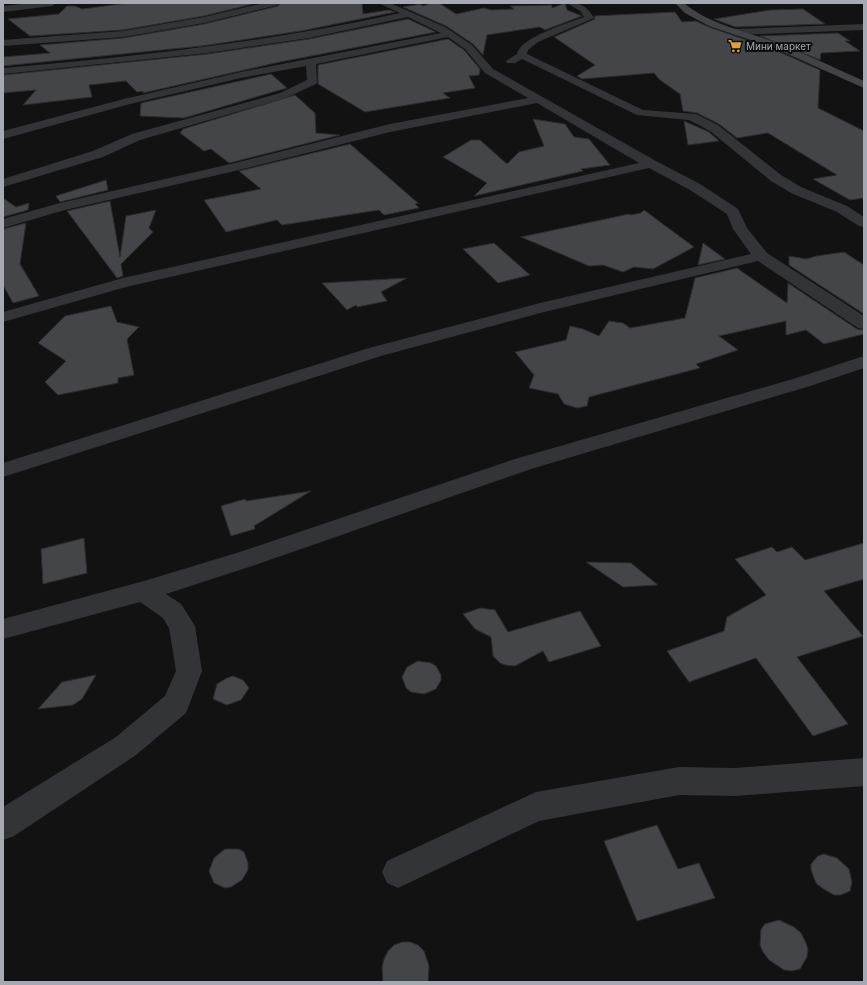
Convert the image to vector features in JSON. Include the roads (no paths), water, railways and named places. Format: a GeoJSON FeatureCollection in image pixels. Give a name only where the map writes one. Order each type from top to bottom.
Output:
{"type":"FeatureCollection","features":[{"type":"Feature","properties":{"kind":"main road"},"geometry":{"type":"LineString","coordinates":[[679,3],[694,15],[735,32],[776,45],[864,85]]}},
{"type":"Feature","properties":{"kind":"street"},"geometry":{"type":"LineString","coordinates":[[3,9],[52,3]]}},
{"type":"Feature","properties":{"kind":"street"},"geometry":{"type":"LineString","coordinates":[[3,43],[123,34],[204,20],[274,3]]}},
{"type":"Feature","properties":{"kind":"street"},"geometry":{"type":"LineString","coordinates":[[382,3],[450,34],[480,56],[489,71],[651,164],[696,187],[733,212],[740,229],[761,256],[864,324]]}},
{"type":"Feature","properties":{"kind":"street"},"geometry":{"type":"LineString","coordinates":[[522,56],[523,49],[535,40],[589,18],[584,9],[571,3]]}},
{"type":"Feature","properties":{"kind":"street"},"geometry":{"type":"LineString","coordinates":[[3,70],[94,64],[198,51],[296,36],[409,14]]}},
{"type":"Feature","properties":{"kind":"street"},"geometry":{"type":"LineString","coordinates":[[735,32],[864,27]]}},
{"type":"Feature","properties":{"kind":"street"},"geometry":{"type":"LineString","coordinates":[[3,135],[128,101],[234,77],[450,34]]}},
{"type":"Feature","properties":{"kind":"street"},"geometry":{"type":"LineString","coordinates":[[489,71],[522,56]]}},
{"type":"Feature","properties":{"kind":"street"},"geometry":{"type":"LineString","coordinates":[[522,56],[641,113],[692,117],[714,128],[776,178],[796,190],[842,209],[864,223]]}},
{"type":"Feature","properties":{"kind":"street"},"geometry":{"type":"LineString","coordinates":[[3,183],[98,154],[136,137],[284,95],[312,82],[311,62]]}},
{"type":"Feature","properties":{"kind":"street"},"geometry":{"type":"LineString","coordinates":[[3,224],[67,205],[235,167],[390,128],[540,99]]}},
{"type":"Feature","properties":{"kind":"street"},"geometry":{"type":"LineString","coordinates":[[3,317],[123,283],[651,164]]}},
{"type":"Feature","properties":{"kind":"street"},"geometry":{"type":"LineString","coordinates":[[3,470],[150,425],[376,352],[540,308],[761,256]]}},
{"type":"Feature","properties":{"kind":"street"},"geometry":{"type":"LineString","coordinates":[[3,629],[144,591],[250,558],[523,464],[800,383],[864,362]]}},
{"type":"Feature","properties":{"kind":"street"},"geometry":{"type":"LineString","coordinates":[[3,825],[126,746],[176,704],[189,671],[182,626],[172,611],[144,591]]}},
{"type":"Feature","properties":{"kind":"street"},"geometry":{"type":"LineString","coordinates":[[398,872],[536,807],[679,781],[735,782],[864,772]]}},
{"type":"Feature","properties":{"kind":"place","name":"Мини маркет"},"geometry":{"type":"Point","coordinates":[735,46]}}]}
